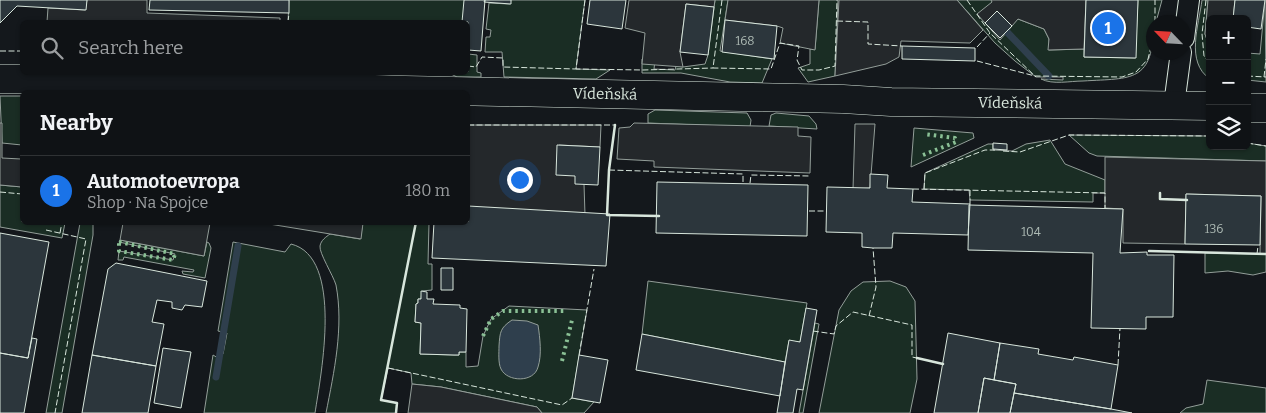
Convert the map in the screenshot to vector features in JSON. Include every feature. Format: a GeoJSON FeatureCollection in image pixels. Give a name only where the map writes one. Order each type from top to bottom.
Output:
{"type":"FeatureCollection","features":[{"type":"Feature","properties":{"kind":"main road","name":"Vídeňská"},"geometry":{"type":"LineString","coordinates":[[0,79],[75,79],[405,90]]}},
{"type":"Feature","properties":{"kind":"main road","name":"Vídeňská"},"geometry":{"type":"LineString","coordinates":[[470,91],[843,99],[891,102],[1206,106]]}},
{"type":"Feature","properties":{"kind":"main road"},"geometry":{"type":"LineString","coordinates":[[1251,108],[1266,108]]}},
{"type":"Feature","properties":{"kind":"street"},"geometry":{"type":"LineString","coordinates":[[1187,15],[1189,0]]}},
{"type":"Feature","properties":{"kind":"street"},"geometry":{"type":"LineString","coordinates":[[1174,105],[1181,60]]}},
{"type":"Feature","properties":{"kind":"green space"},"geometry":{"type":"Polygon","coordinates":[[[289,0],[467,0],[465,20],[288,20],[289,0]]]}},
{"type":"Feature","properties":{"kind":"green space"},"geometry":{"type":"Polygon","coordinates":[[[511,0],[585,0],[576,69],[610,70],[596,79],[504,77],[502,52],[485,52],[486,37],[490,37],[491,30],[486,29],[489,3],[510,4],[511,0]]]}},
{"type":"Feature","properties":{"kind":"green space"},"geometry":{"type":"Polygon","coordinates":[[[715,0],[728,0],[720,51],[772,59],[762,83],[730,82],[681,73],[642,73],[642,59],[655,60],[654,69],[675,70],[676,66],[705,64],[708,55],[715,0]]]}},
{"type":"Feature","properties":{"kind":"green space"},"geometry":{"type":"Polygon","coordinates":[[[819,0],[838,0],[835,76],[808,82],[798,68],[810,64],[810,49],[815,49],[819,0]]]}},
{"type":"Feature","properties":{"kind":"green space"},"geometry":{"type":"Polygon","coordinates":[[[957,0],[991,0],[1018,19],[1044,29],[1049,39],[1049,50],[1084,49],[1084,57],[1135,58],[1138,0],[1162,0],[1158,15],[1146,15],[1146,60],[1148,60],[1137,73],[1127,77],[1046,81],[1041,79],[1063,80],[1063,77],[1036,77],[995,43],[957,0]]]}},
{"type":"Feature","properties":{"kind":"green space"},"geometry":{"type":"Polygon","coordinates":[[[1202,0],[1208,0],[1205,34],[1206,76],[1198,63],[1196,53],[1202,0]]]}},
{"type":"Feature","properties":{"kind":"green space"},"geometry":{"type":"Polygon","coordinates":[[[1265,0],[1266,82],[1251,80],[1251,53],[1260,54],[1265,0]]]}},
{"type":"Feature","properties":{"kind":"green space"},"geometry":{"type":"Polygon","coordinates":[[[470,54],[477,55],[477,72],[481,73],[481,77],[457,77],[453,75],[470,75],[470,54]]]}},
{"type":"Feature","properties":{"kind":"green space"},"geometry":{"type":"Polygon","coordinates":[[[0,96],[20,96],[20,145],[2,143],[0,96]]]}},
{"type":"Feature","properties":{"kind":"green space"},"geometry":{"type":"Polygon","coordinates":[[[655,110],[747,113],[751,120],[750,127],[648,123],[648,114],[655,110]]]}},
{"type":"Feature","properties":{"kind":"green space"},"geometry":{"type":"Polygon","coordinates":[[[776,113],[809,116],[816,124],[817,129],[769,126],[771,115],[776,113]]]}},
{"type":"Feature","properties":{"kind":"green space"},"geometry":{"type":"Polygon","coordinates":[[[914,128],[973,133],[974,138],[911,167],[914,128]]]}},
{"type":"Feature","properties":{"kind":"green space"},"geometry":{"type":"Polygon","coordinates":[[[1069,135],[1206,136],[1206,150],[1251,150],[1251,144],[1266,146],[1266,161],[1097,156],[1089,153],[1069,135]]]}},
{"type":"Feature","properties":{"kind":"green space"},"geometry":{"type":"Polygon","coordinates":[[[1050,140],[1065,164],[1105,180],[1105,193],[1093,193],[1093,202],[970,200],[969,190],[924,189],[925,173],[988,144],[993,144],[993,150],[1012,151],[1026,144],[1050,140]]]}},
{"type":"Feature","properties":{"kind":"green space"},"geometry":{"type":"Polygon","coordinates":[[[0,185],[20,187],[20,225],[65,225],[62,238],[0,227],[0,185]]]}},
{"type":"Feature","properties":{"kind":"green space"},"geometry":{"type":"Polygon","coordinates":[[[80,225],[93,225],[93,235],[62,413],[46,413],[80,225]]]}},
{"type":"Feature","properties":{"kind":"green space"},"geometry":{"type":"Polygon","coordinates":[[[363,225],[429,225],[428,264],[432,264],[432,290],[422,291],[421,299],[418,299],[416,304],[415,322],[421,323],[420,354],[459,355],[459,352],[466,352],[466,367],[478,366],[483,336],[491,319],[509,306],[587,310],[572,398],[594,402],[584,413],[542,413],[537,407],[441,387],[412,384],[411,373],[388,368],[381,400],[397,403],[396,413],[326,413],[337,349],[339,317],[336,285],[320,246],[323,240],[330,234],[360,239],[363,225]]]}},
{"type":"Feature","properties":{"kind":"green space"},"geometry":{"type":"Polygon","coordinates":[[[120,240],[204,256],[207,242],[211,248],[205,278],[183,274],[182,271],[193,272],[194,270],[124,257],[123,260],[118,260],[119,251],[173,260],[175,254],[119,242],[120,240]]]}},
{"type":"Feature","properties":{"kind":"green space"},"geometry":{"type":"Polygon","coordinates":[[[233,242],[285,252],[291,244],[307,253],[318,270],[323,293],[325,319],[324,346],[315,413],[204,413],[213,355],[218,358],[223,354],[227,333],[218,331],[233,242]]]}},
{"type":"Feature","properties":{"kind":"green space"},"geometry":{"type":"Polygon","coordinates":[[[1205,253],[1266,254],[1266,272],[1253,275],[1228,271],[1205,273],[1205,253]]]}},
{"type":"Feature","properties":{"kind":"green space"},"geometry":{"type":"Polygon","coordinates":[[[648,281],[807,303],[800,342],[789,341],[785,362],[642,334],[648,281]]]}},
{"type":"Feature","properties":{"kind":"green space"},"geometry":{"type":"Polygon","coordinates":[[[890,281],[906,287],[915,301],[917,379],[910,413],[819,413],[839,310],[851,291],[863,282],[890,281]]]}},
{"type":"Feature","properties":{"kind":"green space"},"geometry":{"type":"Polygon","coordinates":[[[815,323],[819,324],[803,413],[799,413],[815,323]]]}},
{"type":"Feature","properties":{"kind":"green space"},"geometry":{"type":"Polygon","coordinates":[[[1207,380],[1266,388],[1266,413],[1180,413],[1186,408],[1203,404],[1207,380]]]}},
{"type":"Feature","properties":{"kind":"shaded area"},"geometry":{"type":"Polygon","coordinates":[[[87,0],[147,0],[147,13],[280,18],[280,20],[47,20],[48,8],[85,10],[87,0]]]}},
{"type":"Feature","properties":{"kind":"shaded area"},"geometry":{"type":"Polygon","coordinates":[[[629,0],[715,0],[714,7],[686,4],[680,52],[683,67],[642,64],[645,33],[625,28],[629,0]]]}},
{"type":"Feature","properties":{"kind":"shaded area"},"geometry":{"type":"Polygon","coordinates":[[[728,0],[819,0],[815,50],[780,43],[783,28],[777,26],[725,20],[728,0]]]}},
{"type":"Feature","properties":{"kind":"shaded area"},"geometry":{"type":"Polygon","coordinates":[[[839,0],[957,0],[983,30],[970,43],[901,41],[899,57],[886,64],[835,76],[839,0]]]}},
{"type":"Feature","properties":{"kind":"shaded area"},"geometry":{"type":"Polygon","coordinates":[[[991,0],[1086,0],[1084,49],[1048,50],[1049,39],[1044,29],[1018,19],[1000,40],[977,14],[992,2],[991,0]]]}},
{"type":"Feature","properties":{"kind":"shaded area"},"geometry":{"type":"Polygon","coordinates":[[[1208,0],[1235,0],[1233,15],[1207,15],[1208,0]]]}},
{"type":"Feature","properties":{"kind":"shaded area"},"geometry":{"type":"Polygon","coordinates":[[[0,123],[2,123],[2,158],[20,159],[20,187],[0,185],[0,123]]]}},
{"type":"Feature","properties":{"kind":"shaded area"},"geometry":{"type":"Polygon","coordinates":[[[634,123],[798,127],[798,136],[811,137],[810,173],[654,167],[654,161],[617,159],[619,128],[630,127],[634,123]]]}},
{"type":"Feature","properties":{"kind":"shaded area"},"geometry":{"type":"Polygon","coordinates":[[[855,124],[875,124],[870,188],[853,189],[855,124]]]}},
{"type":"Feature","properties":{"kind":"shaded area"},"geometry":{"type":"Polygon","coordinates":[[[470,125],[601,125],[600,147],[559,145],[577,176],[584,184],[585,215],[470,211],[470,125]]]}},
{"type":"Feature","properties":{"kind":"shaded area"},"geometry":{"type":"Polygon","coordinates":[[[1105,157],[1266,161],[1266,254],[1260,254],[1261,196],[1186,194],[1185,244],[1123,243],[1123,209],[1105,208],[1105,157]]]}},
{"type":"Feature","properties":{"kind":"shaded area"},"geometry":{"type":"Polygon","coordinates":[[[123,225],[210,225],[204,256],[120,240],[123,225]]]}},
{"type":"Feature","properties":{"kind":"shaded area"},"geometry":{"type":"Polygon","coordinates":[[[275,225],[363,225],[361,239],[275,225]]]}},
{"type":"Feature","properties":{"kind":"shaded area"},"geometry":{"type":"Polygon","coordinates":[[[412,384],[441,387],[537,407],[542,413],[408,413],[412,384]]]}},
{"type":"Feature","properties":{"kind":"water"},"geometry":{"type":"Polygon","coordinates":[[[512,320],[527,321],[538,325],[540,357],[538,367],[536,372],[526,378],[520,379],[509,376],[500,367],[500,334],[505,325],[512,320]]]}},
{"type":"Feature","properties":{"kind":"building"},"geometry":{"type":"Polygon","coordinates":[[[0,0],[87,0],[86,10],[17,6],[0,23],[0,0]]]}},
{"type":"Feature","properties":{"kind":"building"},"geometry":{"type":"Polygon","coordinates":[[[150,0],[289,0],[289,13],[149,10],[150,0]]]}},
{"type":"Feature","properties":{"kind":"building"},"geometry":{"type":"Polygon","coordinates":[[[464,0],[485,0],[481,51],[470,50],[470,20],[462,20],[464,0]]]}},
{"type":"Feature","properties":{"kind":"building"},"geometry":{"type":"Polygon","coordinates":[[[485,0],[511,0],[511,4],[484,2],[485,0]]]}},
{"type":"Feature","properties":{"kind":"building"},"geometry":{"type":"Polygon","coordinates":[[[590,0],[626,0],[622,29],[587,24],[590,0]]]}},
{"type":"Feature","properties":{"kind":"building"},"geometry":{"type":"Polygon","coordinates":[[[1086,0],[1138,0],[1136,58],[1084,57],[1086,0]]]}},
{"type":"Feature","properties":{"kind":"building"},"geometry":{"type":"Polygon","coordinates":[[[1235,0],[1265,0],[1261,29],[1251,28],[1251,15],[1233,15],[1235,0]]]}},
{"type":"Feature","properties":{"kind":"building"},"geometry":{"type":"Polygon","coordinates":[[[686,4],[714,7],[708,55],[680,52],[686,4]]]}},
{"type":"Feature","properties":{"kind":"building"},"geometry":{"type":"Polygon","coordinates":[[[997,11],[1012,26],[1000,38],[985,23],[997,11]]]}},
{"type":"Feature","properties":{"kind":"building"},"geometry":{"type":"Polygon","coordinates":[[[725,20],[777,26],[774,59],[722,52],[725,20]]]}},
{"type":"Feature","properties":{"kind":"building"},"geometry":{"type":"Polygon","coordinates":[[[902,46],[975,48],[975,61],[902,59],[902,46]]]}},
{"type":"Feature","properties":{"kind":"building"},"geometry":{"type":"Polygon","coordinates":[[[993,143],[1007,144],[1007,150],[993,149],[993,143]]]}},
{"type":"Feature","properties":{"kind":"building"},"geometry":{"type":"Polygon","coordinates":[[[557,145],[600,147],[598,185],[575,184],[575,176],[556,175],[557,145]]]}},
{"type":"Feature","properties":{"kind":"building"},"geometry":{"type":"Polygon","coordinates":[[[870,174],[888,175],[887,188],[913,189],[912,202],[970,204],[968,235],[893,233],[892,248],[873,248],[862,247],[862,233],[826,232],[827,187],[870,188],[870,174]]]}},
{"type":"Feature","properties":{"kind":"building"},"geometry":{"type":"Polygon","coordinates":[[[657,182],[808,185],[807,236],[656,233],[657,182]]]}},
{"type":"Feature","properties":{"kind":"building"},"geometry":{"type":"Polygon","coordinates":[[[1186,194],[1261,196],[1260,245],[1185,244],[1186,194]]]}},
{"type":"Feature","properties":{"kind":"building"},"geometry":{"type":"Polygon","coordinates":[[[969,205],[1123,209],[1120,253],[1147,252],[1147,255],[1174,255],[1173,317],[1146,317],[1146,329],[1091,328],[1093,253],[968,250],[969,205]]]}},
{"type":"Feature","properties":{"kind":"building"},"geometry":{"type":"Polygon","coordinates":[[[470,206],[610,214],[606,266],[432,258],[434,225],[470,225],[470,206]]]}},
{"type":"Feature","properties":{"kind":"building"},"geometry":{"type":"Polygon","coordinates":[[[0,233],[49,242],[28,358],[0,353],[0,233]]]}},
{"type":"Feature","properties":{"kind":"building"},"geometry":{"type":"Polygon","coordinates":[[[116,263],[207,281],[202,307],[185,305],[182,310],[172,308],[172,302],[157,300],[152,322],[164,324],[156,366],[92,355],[108,269],[116,263]]]}},
{"type":"Feature","properties":{"kind":"building"},"geometry":{"type":"Polygon","coordinates":[[[441,268],[453,268],[453,290],[441,290],[441,268]]]}},
{"type":"Feature","properties":{"kind":"building"},"geometry":{"type":"Polygon","coordinates":[[[421,291],[427,292],[427,299],[434,299],[433,304],[460,305],[460,308],[467,309],[466,352],[459,352],[459,355],[420,354],[421,323],[415,322],[416,304],[418,299],[421,299],[421,291]]]}},
{"type":"Feature","properties":{"kind":"building"},"geometry":{"type":"Polygon","coordinates":[[[806,308],[817,310],[803,390],[797,389],[793,413],[777,413],[789,340],[800,342],[806,308]]]}},
{"type":"Feature","properties":{"kind":"building"},"geometry":{"type":"Polygon","coordinates":[[[948,333],[1000,343],[994,380],[984,378],[978,413],[934,413],[948,333]]]}},
{"type":"Feature","properties":{"kind":"building"},"geometry":{"type":"Polygon","coordinates":[[[642,334],[785,362],[780,396],[636,370],[642,334]]]}},
{"type":"Feature","properties":{"kind":"building"},"geometry":{"type":"Polygon","coordinates":[[[32,338],[37,339],[24,413],[0,413],[0,353],[28,358],[32,338]]]}},
{"type":"Feature","properties":{"kind":"building"},"geometry":{"type":"Polygon","coordinates":[[[1000,343],[1039,349],[1038,354],[1073,360],[1074,357],[1118,365],[1111,409],[1014,393],[1016,384],[994,380],[1000,343]]]}},
{"type":"Feature","properties":{"kind":"building"},"geometry":{"type":"Polygon","coordinates":[[[163,348],[191,352],[181,408],[154,403],[163,348]]]}},
{"type":"Feature","properties":{"kind":"building"},"geometry":{"type":"Polygon","coordinates":[[[92,355],[156,366],[148,413],[82,413],[92,355]]]}},
{"type":"Feature","properties":{"kind":"building"},"geometry":{"type":"Polygon","coordinates":[[[579,355],[608,360],[600,403],[572,398],[579,355]]]}},
{"type":"Feature","properties":{"kind":"building"},"geometry":{"type":"Polygon","coordinates":[[[984,378],[1016,384],[1010,413],[978,413],[984,378]]]}},
{"type":"Feature","properties":{"kind":"building"},"geometry":{"type":"Polygon","coordinates":[[[1014,393],[1111,409],[1132,413],[1010,413],[1014,393]]]}},
{"type":"Feature","properties":{"kind":"waterway"},"geometry":{"type":"LineString","coordinates":[[1007,32],[1049,76]]}},
{"type":"Feature","properties":{"kind":"waterway"},"geometry":{"type":"LineString","coordinates":[[216,377],[238,246]]}},
{"type":"Feature","properties":{"kind":"hedge"},"geometry":{"type":"LineString","coordinates":[[923,155],[956,142],[955,138],[924,134]]}},
{"type":"Feature","properties":{"kind":"hedge"},"geometry":{"type":"LineString","coordinates":[[119,242],[175,254],[173,260],[119,251],[119,242]]}},
{"type":"Feature","properties":{"kind":"hedge"},"geometry":{"type":"LineString","coordinates":[[483,336],[491,319],[503,311],[566,311]]}},
{"type":"Feature","properties":{"kind":"hedge"},"geometry":{"type":"LineString","coordinates":[[562,361],[572,320]]}},
{"type":"Feature","properties":{"kind":"fence"},"geometry":{"type":"LineString","coordinates":[[585,0],[576,69],[713,68]]}},
{"type":"Feature","properties":{"kind":"fence"},"geometry":{"type":"LineString","coordinates":[[722,0],[713,68],[771,69],[780,43],[799,46],[797,60],[802,70],[819,70],[835,66],[837,0]]}},
{"type":"Feature","properties":{"kind":"fence"},"geometry":{"type":"LineString","coordinates":[[967,0],[990,33],[1036,77]]}},
{"type":"Feature","properties":{"kind":"fence"},"geometry":{"type":"LineString","coordinates":[[1155,0],[1155,15]]}},
{"type":"Feature","properties":{"kind":"fence"},"geometry":{"type":"LineString","coordinates":[[1206,0],[1202,34],[1204,56],[1207,60]]}},
{"type":"Feature","properties":{"kind":"fence"},"geometry":{"type":"LineString","coordinates":[[288,20],[289,13]]}},
{"type":"Feature","properties":{"kind":"fence"},"geometry":{"type":"LineString","coordinates":[[837,21],[868,22],[868,44],[902,46]]}},
{"type":"Feature","properties":{"kind":"fence"},"geometry":{"type":"LineString","coordinates":[[977,47],[990,33]]}},
{"type":"Feature","properties":{"kind":"fence"},"geometry":{"type":"LineString","coordinates":[[0,51],[20,51]]}},
{"type":"Feature","properties":{"kind":"fence"},"geometry":{"type":"LineString","coordinates":[[470,66],[476,67],[482,57],[503,58],[503,67],[576,69]]}},
{"type":"Feature","properties":{"kind":"fence"},"geometry":{"type":"LineString","coordinates":[[1264,77],[1266,59]]}},
{"type":"Feature","properties":{"kind":"fence"},"geometry":{"type":"LineString","coordinates":[[977,61],[1035,76],[1122,77],[1136,72],[1147,60]]}},
{"type":"Feature","properties":{"kind":"fence"},"geometry":{"type":"LineString","coordinates":[[1251,76],[1266,77]]}},
{"type":"Feature","properties":{"kind":"fence"},"geometry":{"type":"LineString","coordinates":[[470,125],[615,125]]}},
{"type":"Feature","properties":{"kind":"fence"},"geometry":{"type":"LineString","coordinates":[[1003,151],[1020,152],[1069,135],[1206,136]]}},
{"type":"Feature","properties":{"kind":"fence"},"geometry":{"type":"LineString","coordinates":[[1251,144],[1266,146]]}},
{"type":"Feature","properties":{"kind":"fence"},"geometry":{"type":"LineString","coordinates":[[924,189],[925,173],[985,150],[995,150]]}},
{"type":"Feature","properties":{"kind":"fence"},"geometry":{"type":"LineString","coordinates":[[609,170],[743,174],[743,183]]}},
{"type":"Feature","properties":{"kind":"fence"},"geometry":{"type":"LineString","coordinates":[[750,183],[751,175],[810,176]]}},
{"type":"Feature","properties":{"kind":"fence"},"geometry":{"type":"LineString","coordinates":[[913,189],[1105,193],[1105,208]]}},
{"type":"Feature","properties":{"kind":"fence"},"geometry":{"type":"LineString","coordinates":[[970,190],[970,204]]}},
{"type":"Feature","properties":{"kind":"fence"},"geometry":{"type":"LineString","coordinates":[[0,192],[20,194]]}},
{"type":"Feature","properties":{"kind":"fence"},"geometry":{"type":"LineString","coordinates":[[809,211],[827,211]]}},
{"type":"Feature","properties":{"kind":"fence"},"geometry":{"type":"LineString","coordinates":[[60,233],[61,225]]}},
{"type":"Feature","properties":{"kind":"fence"},"geometry":{"type":"LineString","coordinates":[[46,230],[86,239],[55,413]]}},
{"type":"Feature","properties":{"kind":"fence"},"geometry":{"type":"LineString","coordinates":[[1257,254],[1258,246]]}},
{"type":"Feature","properties":{"kind":"fence"},"geometry":{"type":"LineString","coordinates":[[869,316],[876,287],[873,248]]}},
{"type":"Feature","properties":{"kind":"fence"},"geometry":{"type":"LineString","coordinates":[[579,355],[594,269]]}},
{"type":"Feature","properties":{"kind":"fence"},"geometry":{"type":"LineString","coordinates":[[813,331],[834,334],[836,326],[853,312],[912,325],[912,357],[917,358]]}},
{"type":"Feature","properties":{"kind":"fence"},"geometry":{"type":"LineString","coordinates":[[1118,365],[1120,328]]}},
{"type":"Feature","properties":{"kind":"fence"},"geometry":{"type":"LineString","coordinates":[[388,368],[562,405],[572,398]]}},
{"type":"Feature","properties":{"kind":"wall"},"geometry":{"type":"LineString","coordinates":[[615,125],[609,170],[607,215],[659,216]]}},
{"type":"Feature","properties":{"kind":"wall"},"geometry":{"type":"LineString","coordinates":[[1160,193],[1160,199],[1187,200]]}},
{"type":"Feature","properties":{"kind":"wall"},"geometry":{"type":"LineString","coordinates":[[396,413],[397,403],[381,400],[415,225]]}},
{"type":"Feature","properties":{"kind":"wall"},"geometry":{"type":"LineString","coordinates":[[1149,251],[1266,254]]}},
{"type":"Feature","properties":{"kind":"wall"},"geometry":{"type":"LineString","coordinates":[[917,358],[943,364]]}},
{"type":"Feature","properties":{"kind":"place","name":"Automotoevropa"},"geometry":{"type":"Point","coordinates":[1108,28]}}]}
